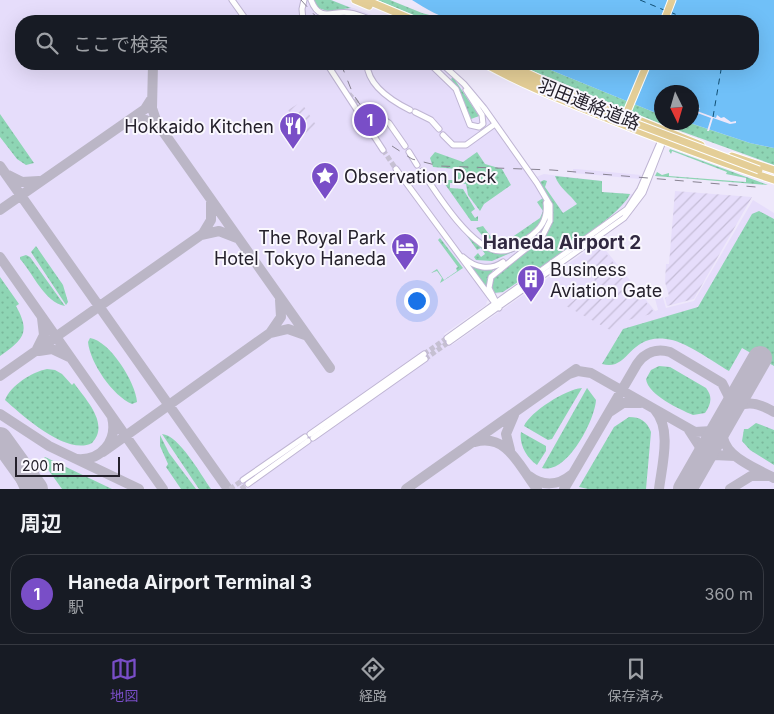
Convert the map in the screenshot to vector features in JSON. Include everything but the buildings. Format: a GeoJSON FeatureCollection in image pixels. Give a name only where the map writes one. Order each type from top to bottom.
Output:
{"type":"FeatureCollection","features":[{"type":"Feature","properties":{"kind":"main road"},"geometry":{"type":"LineString","coordinates":[[355,0],[390,15]]}},
{"type":"Feature","properties":{"kind":"main road"},"geometry":{"type":"LineString","coordinates":[[366,0],[402,15]]}},
{"type":"Feature","properties":{"kind":"main road"},"geometry":{"type":"LineString","coordinates":[[666,15],[672,0]]}},
{"type":"Feature","properties":{"kind":"main road"},"geometry":{"type":"LineString","coordinates":[[497,70],[539,90],[662,141],[774,180]]}},
{"type":"Feature","properties":{"kind":"main road","name":"羽田連絡道路"},"geometry":{"type":"LineString","coordinates":[[511,70],[540,85],[624,119],[774,175]]}},
{"type":"Feature","properties":{"kind":"main road"},"geometry":{"type":"LineString","coordinates":[[514,70],[722,153],[774,170]]}},
{"type":"Feature","properties":{"kind":"main road"},"geometry":{"type":"LineString","coordinates":[[624,119],[644,70]]}},
{"type":"Feature","properties":{"kind":"street"},"geometry":{"type":"LineString","coordinates":[[232,0],[243,15]]}},
{"type":"Feature","properties":{"kind":"street"},"geometry":{"type":"LineString","coordinates":[[302,15],[304,0]]}},
{"type":"Feature","properties":{"kind":"street"},"geometry":{"type":"LineString","coordinates":[[311,0],[315,8],[326,14],[346,12],[355,14]]}},
{"type":"Feature","properties":{"kind":"street"},"geometry":{"type":"LineString","coordinates":[[347,15],[355,14]]}},
{"type":"Feature","properties":{"kind":"street"},"geometry":{"type":"LineString","coordinates":[[332,70],[383,150]]}},
{"type":"Feature","properties":{"kind":"street"},"geometry":{"type":"LineString","coordinates":[[368,70],[374,83],[394,101],[432,120],[439,129]]}},
{"type":"Feature","properties":{"kind":"street"},"geometry":{"type":"LineString","coordinates":[[436,70],[456,89],[470,125],[479,128],[483,124],[483,117],[458,79]]}},
{"type":"Feature","properties":{"kind":"street"},"geometry":{"type":"LineString","coordinates":[[448,70],[472,93],[496,124],[550,205],[551,216],[547,228],[537,240],[492,275],[489,286],[497,305]]}},
{"type":"Feature","properties":{"kind":"street"},"geometry":{"type":"LineString","coordinates":[[344,89],[349,94]]}},
{"type":"Feature","properties":{"kind":"street"},"geometry":{"type":"LineString","coordinates":[[370,111],[389,124],[405,146]]}},
{"type":"Feature","properties":{"kind":"street"},"geometry":{"type":"LineString","coordinates":[[443,135],[453,145],[463,145],[496,124]]}},
{"type":"Feature","properties":{"kind":"street"},"geometry":{"type":"LineString","coordinates":[[448,340],[629,213],[643,194],[666,131]]}},
{"type":"Feature","properties":{"kind":"street"},"geometry":{"type":"LineString","coordinates":[[409,152],[417,165]]}},
{"type":"Feature","properties":{"kind":"street"},"geometry":{"type":"LineString","coordinates":[[396,169],[497,305]]}},
{"type":"Feature","properties":{"kind":"street"},"geometry":{"type":"LineString","coordinates":[[422,172],[464,228],[483,246],[495,251],[514,249],[540,228],[547,212],[543,193]]}},
{"type":"Feature","properties":{"kind":"street"},"geometry":{"type":"LineString","coordinates":[[455,248],[472,264],[490,267],[502,264],[537,240]]}},
{"type":"Feature","properties":{"kind":"street"},"geometry":{"type":"LineString","coordinates":[[243,480],[309,437],[424,356]]}},
{"type":"Feature","properties":{"kind":"street"},"geometry":{"type":"LineString","coordinates":[[248,484],[309,437]]}},
{"type":"Feature","properties":{"kind":"shaded area"},"geometry":{"type":"Polygon","coordinates":[[[0,0],[331,0],[372,15],[15,15],[15,70],[453,70],[486,105],[536,177],[544,174],[602,181],[602,192],[633,194],[625,205],[605,222],[503,293],[495,294],[487,301],[486,305],[444,334],[452,345],[599,242],[655,311],[658,310],[652,287],[659,285],[666,308],[694,301],[753,200],[774,213],[774,489],[0,489],[0,0]]]}},
{"type":"Feature","properties":{"kind":"shaded area"},"geometry":{"type":"Polygon","coordinates":[[[301,102],[318,128],[306,137],[288,110],[301,102]]]}},
{"type":"Feature","properties":{"kind":"shaded area"},"geometry":{"type":"Polygon","coordinates":[[[573,169],[641,175],[640,179],[573,173],[573,169]]]}},
{"type":"Feature","properties":{"kind":"shaded area"},"geometry":{"type":"Polygon","coordinates":[[[675,191],[752,197],[694,299],[667,306],[665,298],[669,296],[665,282],[666,264],[669,264],[675,191]]]}},
{"type":"Feature","properties":{"kind":"shaded area"},"geometry":{"type":"Polygon","coordinates":[[[599,245],[655,313],[624,321],[612,331],[566,306],[597,284],[581,260],[599,245]]]}},
{"type":"Feature","properties":{"kind":"green space"},"geometry":{"type":"Polygon","coordinates":[[[314,0],[331,0],[351,8],[328,11],[318,8],[314,0]]]}},
{"type":"Feature","properties":{"kind":"green space"},"geometry":{"type":"Polygon","coordinates":[[[377,0],[390,0],[430,15],[413,15],[377,0]]]}},
{"type":"Feature","properties":{"kind":"green space"},"geometry":{"type":"Polygon","coordinates":[[[530,70],[551,70],[654,112],[654,121],[530,70]]]}},
{"type":"Feature","properties":{"kind":"green space"},"geometry":{"type":"Polygon","coordinates":[[[453,77],[479,116],[471,119],[458,88],[451,79],[453,77]]]}},
{"type":"Feature","properties":{"kind":"green space"},"geometry":{"type":"Polygon","coordinates":[[[0,114],[34,163],[26,165],[17,159],[0,137],[0,114]]]}},
{"type":"Feature","properties":{"kind":"green space"},"geometry":{"type":"Polygon","coordinates":[[[699,126],[750,143],[774,148],[774,165],[678,130],[699,130],[699,126]]]}},
{"type":"Feature","properties":{"kind":"green space"},"geometry":{"type":"Polygon","coordinates":[[[670,149],[768,185],[655,176],[657,172],[662,175],[669,173],[669,176],[746,182],[746,178],[726,174],[727,172],[672,151],[671,154],[670,149]]]}},
{"type":"Feature","properties":{"kind":"green space"},"geometry":{"type":"Polygon","coordinates":[[[435,152],[463,162],[477,152],[485,164],[502,169],[511,185],[484,204],[480,211],[468,195],[466,184],[454,183],[457,169],[433,167],[430,158],[435,152]]]}},
{"type":"Feature","properties":{"kind":"green space"},"geometry":{"type":"Polygon","coordinates":[[[555,176],[602,181],[602,192],[630,194],[610,217],[592,231],[503,292],[494,293],[491,286],[492,279],[545,236],[550,228],[553,208],[540,182],[547,181],[545,187],[563,213],[577,204],[559,184],[555,176]]]}},
{"type":"Feature","properties":{"kind":"green space"},"geometry":{"type":"Polygon","coordinates":[[[442,180],[454,180],[453,183],[450,183],[450,188],[463,189],[475,209],[471,212],[475,218],[478,216],[478,221],[471,221],[442,180]]]}},
{"type":"Feature","properties":{"kind":"green space"},"geometry":{"type":"Polygon","coordinates":[[[543,198],[544,208],[542,217],[538,226],[522,240],[513,244],[493,243],[485,239],[476,228],[483,226],[494,241],[505,242],[540,218],[543,211],[537,202],[543,198]]]}},
{"type":"Feature","properties":{"kind":"green space"},"geometry":{"type":"Polygon","coordinates":[[[759,211],[774,219],[774,366],[742,348],[729,371],[690,347],[666,339],[653,339],[644,342],[618,363],[611,365],[602,364],[623,329],[698,307],[752,214],[759,211]]]}},
{"type":"Feature","properties":{"kind":"green space"},"geometry":{"type":"Polygon","coordinates":[[[460,226],[484,249],[489,251],[515,251],[492,261],[476,260],[474,257],[478,253],[481,257],[485,254],[481,248],[477,250],[460,226]]]}},
{"type":"Feature","properties":{"kind":"green space"},"geometry":{"type":"Polygon","coordinates":[[[440,238],[463,268],[440,283],[442,278],[437,271],[431,273],[437,269],[444,280],[457,271],[456,268],[458,267],[438,240],[440,238]]]}},
{"type":"Feature","properties":{"kind":"green space"},"geometry":{"type":"Polygon","coordinates":[[[36,246],[63,285],[68,302],[66,305],[31,252],[36,246]]]}},
{"type":"Feature","properties":{"kind":"green space"},"geometry":{"type":"Polygon","coordinates":[[[26,255],[30,257],[65,306],[51,299],[45,293],[20,259],[20,257],[26,255]]]}},
{"type":"Feature","properties":{"kind":"green space"},"geometry":{"type":"Polygon","coordinates":[[[467,264],[479,269],[494,269],[487,279],[487,291],[467,264]]]}},
{"type":"Feature","properties":{"kind":"green space"},"geometry":{"type":"Polygon","coordinates":[[[0,277],[19,304],[16,306],[21,315],[24,329],[19,340],[0,356],[0,277]]]}},
{"type":"Feature","properties":{"kind":"green space"},"geometry":{"type":"Polygon","coordinates":[[[90,338],[106,347],[121,364],[132,384],[137,402],[132,404],[125,400],[117,394],[104,378],[93,359],[88,342],[90,338]]]}},
{"type":"Feature","properties":{"kind":"green space"},"geometry":{"type":"Polygon","coordinates":[[[659,366],[670,367],[706,388],[710,394],[710,401],[705,413],[693,415],[665,401],[652,391],[646,379],[651,370],[659,366]]]}},
{"type":"Feature","properties":{"kind":"green space"},"geometry":{"type":"Polygon","coordinates":[[[47,369],[55,370],[62,374],[72,385],[74,383],[90,404],[97,420],[98,428],[97,436],[92,443],[82,446],[58,439],[34,424],[5,400],[17,384],[35,373],[47,369]]]}},
{"type":"Feature","properties":{"kind":"green space"},"geometry":{"type":"Polygon","coordinates":[[[582,388],[552,439],[548,440],[524,426],[533,414],[549,402],[567,392],[582,388]]]}},
{"type":"Feature","properties":{"kind":"green space"},"geometry":{"type":"Polygon","coordinates":[[[587,388],[596,400],[591,420],[585,432],[570,455],[561,463],[551,468],[542,468],[587,388]]]}},
{"type":"Feature","properties":{"kind":"green space"},"geometry":{"type":"Polygon","coordinates":[[[629,417],[643,420],[651,432],[646,489],[588,489],[579,487],[614,427],[629,417]]]}},
{"type":"Feature","properties":{"kind":"green space"},"geometry":{"type":"Polygon","coordinates":[[[756,423],[774,430],[774,465],[750,450],[742,441],[744,429],[748,429],[756,423]]]}},
{"type":"Feature","properties":{"kind":"green space"},"geometry":{"type":"Polygon","coordinates":[[[521,432],[546,446],[546,451],[537,465],[524,450],[521,432]]]}},
{"type":"Feature","properties":{"kind":"green space"},"geometry":{"type":"Polygon","coordinates":[[[162,434],[169,436],[182,448],[211,489],[199,489],[162,434]]]}},
{"type":"Feature","properties":{"kind":"green space"},"geometry":{"type":"Polygon","coordinates":[[[160,435],[169,453],[196,489],[181,489],[166,467],[168,464],[160,446],[160,435]]]}},
{"type":"Feature","properties":{"kind":"green space"},"geometry":{"type":"Polygon","coordinates":[[[45,457],[112,489],[62,489],[42,461],[45,457]]]}},
{"type":"Feature","properties":{"kind":"water"},"geometry":{"type":"Polygon","coordinates":[[[412,0],[774,0],[774,148],[750,143],[699,126],[699,85],[654,85],[654,112],[551,70],[759,70],[759,15],[439,15],[412,0]]]}},
{"type":"Feature","properties":{"kind":"pier"},"geometry":{"type":"Polygon","coordinates":[[[699,112],[716,118],[717,115],[721,118],[724,117],[731,122],[736,121],[736,123],[730,124],[713,118],[709,131],[707,131],[711,118],[699,114],[699,112]]]}},
{"type":"Feature","properties":{"kind":"ferry route"},"geometry":{"type":"LineString","coordinates":[[640,0],[664,10]]}},
{"type":"Feature","properties":{"kind":"ferry route"},"geometry":{"type":"LineString","coordinates":[[670,12],[677,15]]}},
{"type":"Feature","properties":{"kind":"ferry route"},"geometry":{"type":"LineString","coordinates":[[713,117],[721,70]]}},
{"type":"Feature","properties":{"kind":"taxiway"},"geometry":{"type":"LineString","coordinates":[[153,70],[152,108],[157,123],[330,368]]}},
{"type":"Feature","properties":{"kind":"taxiway"},"geometry":{"type":"LineString","coordinates":[[0,210],[145,109],[152,98]]}},
{"type":"Feature","properties":{"kind":"taxiway"},"geometry":{"type":"LineString","coordinates":[[129,121],[146,120],[160,128]]}},
{"type":"Feature","properties":{"kind":"taxiway"},"geometry":{"type":"LineString","coordinates":[[0,166],[228,489]]}},
{"type":"Feature","properties":{"kind":"taxiway"},"geometry":{"type":"LineString","coordinates":[[8,175],[22,182],[39,181]]}},
{"type":"Feature","properties":{"kind":"taxiway"},"geometry":{"type":"LineString","coordinates":[[202,235],[211,220],[211,202]]}},
{"type":"Feature","properties":{"kind":"taxiway"},"geometry":{"type":"LineString","coordinates":[[0,376],[201,235],[219,231],[237,238]]}},
{"type":"Feature","properties":{"kind":"taxiway"},"geometry":{"type":"LineString","coordinates":[[0,257],[163,489]]}},
{"type":"Feature","properties":{"kind":"taxiway"},"geometry":{"type":"LineString","coordinates":[[103,452],[270,333],[281,317],[280,300]]}},
{"type":"Feature","properties":{"kind":"taxiway"},"geometry":{"type":"LineString","coordinates":[[37,349],[44,335],[42,318]]}},
{"type":"Feature","properties":{"kind":"taxiway"},"geometry":{"type":"LineString","coordinates":[[271,333],[288,329],[305,335]]}},
{"type":"Feature","properties":{"kind":"taxiway"},"geometry":{"type":"LineString","coordinates":[[39,351],[52,349],[69,357]]}},
{"type":"Feature","properties":{"kind":"taxiway"},"geometry":{"type":"LineString","coordinates":[[564,489],[637,364],[644,356],[652,352],[660,350],[670,352],[722,383],[729,397],[728,413]]}},
{"type":"Feature","properties":{"kind":"taxiway"},"geometry":{"type":"LineString","coordinates":[[406,489],[576,369]]}},
{"type":"Feature","properties":{"kind":"taxiway"},"geometry":{"type":"LineString","coordinates":[[569,374],[578,371],[591,373],[695,432],[712,431],[724,422]]}},
{"type":"Feature","properties":{"kind":"taxiway"},"geometry":{"type":"LineString","coordinates":[[611,411],[623,403],[641,403]]}},
{"type":"Feature","properties":{"kind":"taxiway"},"geometry":{"type":"LineString","coordinates":[[728,413],[745,404],[756,404],[774,412]]}},
{"type":"Feature","properties":{"kind":"taxiway"},"geometry":{"type":"LineString","coordinates":[[655,410],[660,418],[665,437],[659,489]]}},
{"type":"Feature","properties":{"kind":"taxiway"},"geometry":{"type":"LineString","coordinates":[[0,414],[49,446],[139,489]]}},
{"type":"Feature","properties":{"kind":"taxiway"},"geometry":{"type":"LineString","coordinates":[[510,450],[506,434],[514,415]]}},
{"type":"Feature","properties":{"kind":"taxiway"},"geometry":{"type":"LineString","coordinates":[[77,459],[93,457],[106,448],[112,434],[112,417]]}},
{"type":"Feature","properties":{"kind":"taxiway"},"geometry":{"type":"LineString","coordinates":[[724,422],[722,433],[724,443],[730,451],[737,458],[774,478]]}},
{"type":"Feature","properties":{"kind":"taxiway"},"geometry":{"type":"LineString","coordinates":[[689,430],[700,447],[697,468]]}},
{"type":"Feature","properties":{"kind":"taxiway"},"geometry":{"type":"LineString","coordinates":[[475,442],[486,441],[505,447],[537,489]]}},
{"type":"Feature","properties":{"kind":"taxiway"},"geometry":{"type":"LineString","coordinates":[[5,445],[25,489]]}},
{"type":"Feature","properties":{"kind":"taxiway"},"geometry":{"type":"LineString","coordinates":[[698,466],[714,455],[735,456]]}},
{"type":"Feature","properties":{"kind":"taxiway"},"geometry":{"type":"LineString","coordinates":[[529,476],[539,482],[555,483],[571,475]]}},
{"type":"Feature","properties":{"kind":"taxiway"},"geometry":{"type":"LineString","coordinates":[[730,489],[751,476],[767,476]]}},
{"type":"Feature","properties":{"kind":"runway"},"geometry":{"type":"LineString","coordinates":[[685,489],[760,358]]}},
{"type":"Feature","properties":{"kind":"runway"},"geometry":{"type":"LineString","coordinates":[[0,439],[36,489]]}},
{"type":"Feature","properties":{"kind":"tunnel"},"geometry":{"type":"LineString","coordinates":[[349,94],[361,107],[370,111]]}},
{"type":"Feature","properties":{"kind":"tunnel"},"geometry":{"type":"LineString","coordinates":[[383,150],[396,169]]}},
{"type":"Feature","properties":{"kind":"tunnel"},"geometry":{"type":"LineString","coordinates":[[424,354],[447,338]]}},
{"type":"Feature","properties":{"kind":"tunnel"},"geometry":{"type":"LineString","coordinates":[[425,359],[449,342]]}},
{"type":"Feature","properties":{"kind":"tunnel"},"geometry":{"type":"LineString","coordinates":[[230,489],[243,480]]}},
{"type":"Feature","properties":{"kind":"tunnel"},"geometry":{"type":"LineString","coordinates":[[241,489],[248,484]]}},
{"type":"Feature","properties":{"kind":"railway"},"geometry":{"type":"LineString","coordinates":[[301,0],[315,15]]}},
{"type":"Feature","properties":{"kind":"railway"},"geometry":{"type":"LineString","coordinates":[[343,70],[353,94],[379,133]]}},
{"type":"Feature","properties":{"kind":"railway"},"geometry":{"type":"LineString","coordinates":[[392,146],[412,159],[439,166],[552,170],[756,187]]}},
{"type":"Feature","properties":{"kind":"place","name":"Haneda Airport Terminal 3"},"geometry":{"type":"Point","coordinates":[370,120]}},
{"type":"Feature","properties":{"kind":"place","name":"Hokkaido Kitchen"},"geometry":{"type":"Point","coordinates":[293,150]}},
{"type":"Feature","properties":{"kind":"place","name":"Observation Deck"},"geometry":{"type":"Point","coordinates":[325,200]}},
{"type":"Feature","properties":{"kind":"place","name":"The Royal Park Hotel Tokyo Haneda"},"geometry":{"type":"Point","coordinates":[405,271]}},
{"type":"Feature","properties":{"kind":"place","name":"Business Aviation Gate"},"geometry":{"type":"Point","coordinates":[531,303]}},
{"type":"Feature","properties":{"kind":"district","name":"Haneda Airport 2"},"geometry":{"type":"Point","coordinates":[562,242]}}]}
